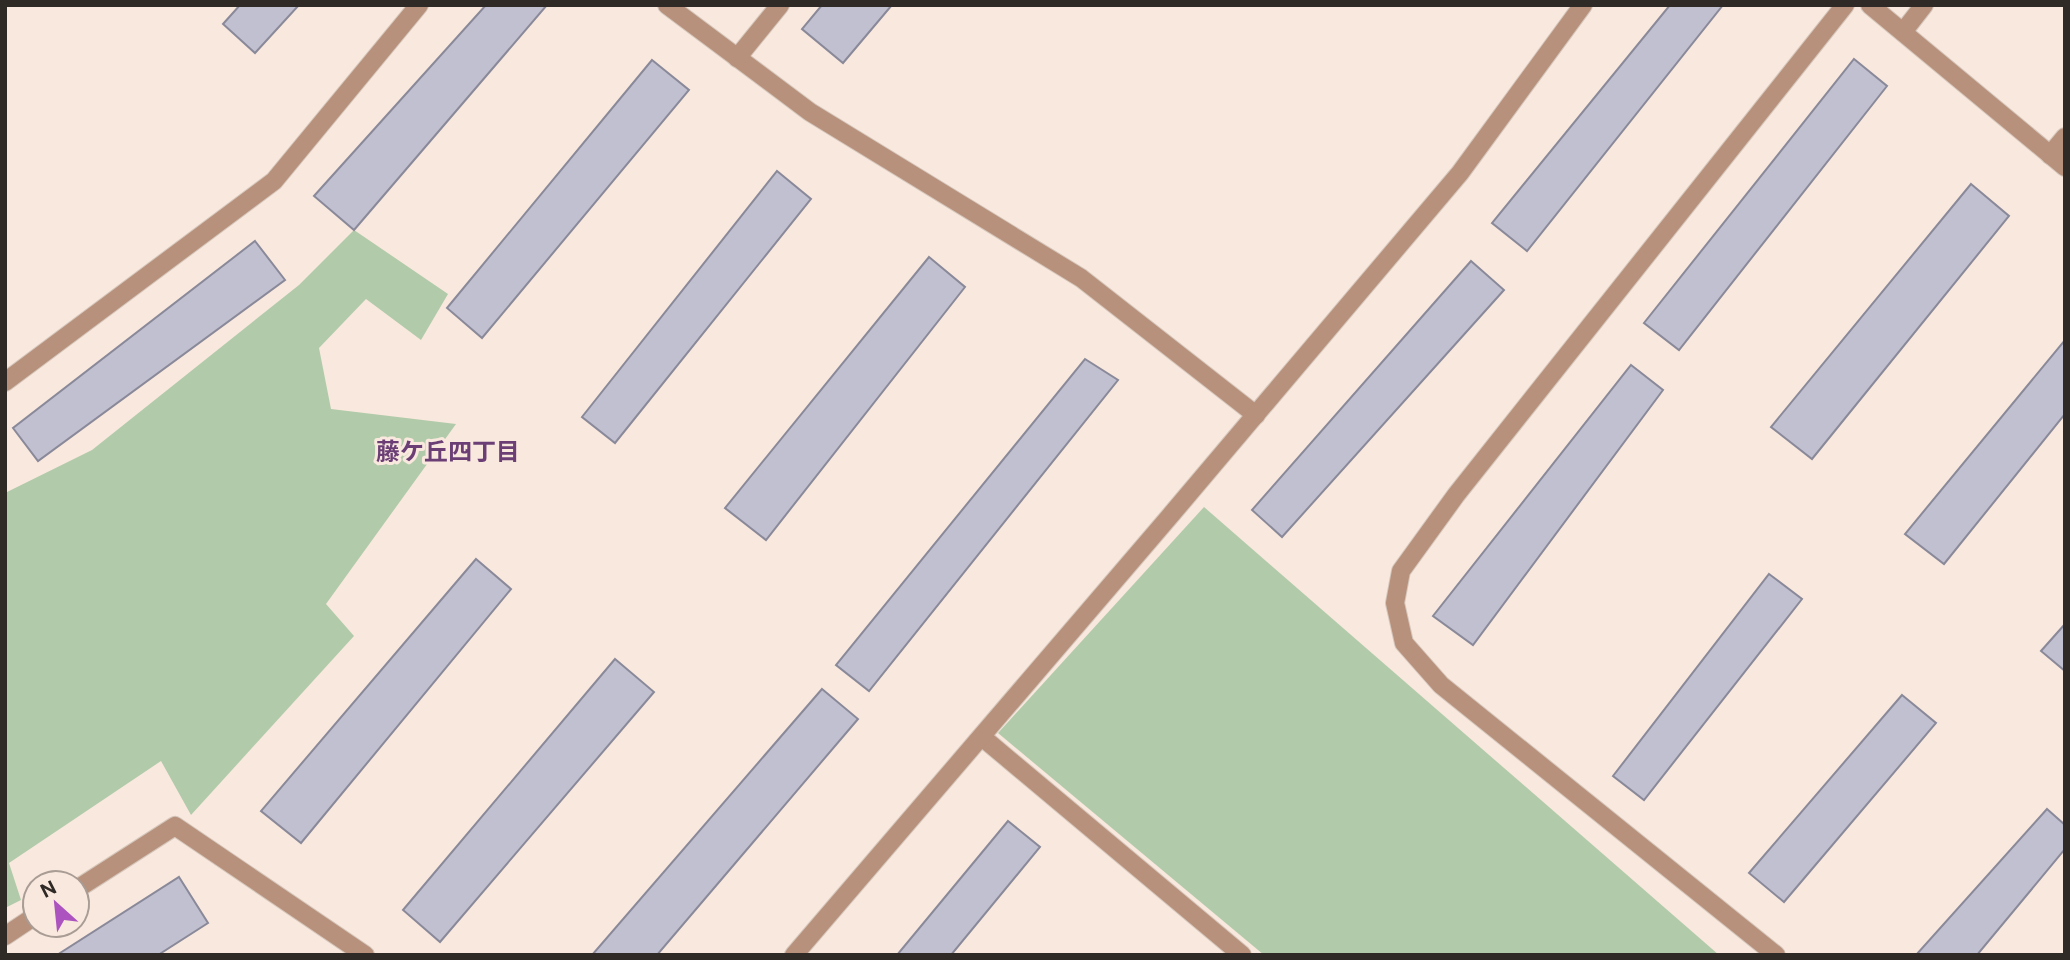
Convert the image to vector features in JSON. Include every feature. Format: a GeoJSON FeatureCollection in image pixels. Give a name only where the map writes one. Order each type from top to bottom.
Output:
{"type":"FeatureCollection","features":[{"type":"Feature","properties":{"kind":"street"},"geometry":{"type":"LineString","coordinates":[[5,382],[274,181],[419,5]]}},
{"type":"Feature","properties":{"kind":"street"},"geometry":{"type":"LineString","coordinates":[[667,5],[810,112],[1081,278],[1256,415]]}},
{"type":"Feature","properties":{"kind":"street"},"geometry":{"type":"LineString","coordinates":[[737,58],[780,5]]}},
{"type":"Feature","properties":{"kind":"street"},"geometry":{"type":"LineString","coordinates":[[794,955],[1460,173],[1583,5]]}},
{"type":"Feature","properties":{"kind":"street"},"geometry":{"type":"LineString","coordinates":[[1776,955],[1441,685],[1404,643],[1395,603],[1401,570],[1456,495],[1845,5]]}},
{"type":"Feature","properties":{"kind":"street"},"geometry":{"type":"LineString","coordinates":[[1870,5],[2065,167]]}},
{"type":"Feature","properties":{"kind":"street"},"geometry":{"type":"LineString","coordinates":[[1903,32],[1924,5]]}},
{"type":"Feature","properties":{"kind":"street"},"geometry":{"type":"LineString","coordinates":[[2050,155],[2065,136]]}},
{"type":"Feature","properties":{"kind":"street"},"geometry":{"type":"LineString","coordinates":[[982,737],[1242,955]]}},
{"type":"Feature","properties":{"kind":"street"},"geometry":{"type":"LineString","coordinates":[[91,880],[175,826],[365,955]]}},
{"type":"Feature","properties":{"kind":"street"},"geometry":{"type":"LineString","coordinates":[[5,936],[21,925]]}},
{"type":"Feature","properties":{"kind":"green space"},"geometry":{"type":"Polygon","coordinates":[[[354,230],[448,294],[421,340],[366,299],[319,348],[331,409],[456,424],[326,604],[354,636],[191,815],[161,761],[9,863],[21,900],[5,908],[5,493],[92,450],[299,285],[354,230]]]}},
{"type":"Feature","properties":{"kind":"green space"},"geometry":{"type":"Polygon","coordinates":[[[1204,507],[1719,955],[1264,955],[998,733],[1204,507]]]}},
{"type":"Feature","properties":{"kind":"building"},"geometry":{"type":"Polygon","coordinates":[[[240,5],[299,5],[255,53],[223,24],[240,5]]]}},
{"type":"Feature","properties":{"kind":"building"},"geometry":{"type":"Polygon","coordinates":[[[486,5],[547,5],[354,230],[314,196],[486,5]]]}},
{"type":"Feature","properties":{"kind":"building"},"geometry":{"type":"Polygon","coordinates":[[[822,5],[892,5],[843,63],[802,29],[822,5]]]}},
{"type":"Feature","properties":{"kind":"building"},"geometry":{"type":"Polygon","coordinates":[[[1670,5],[1723,5],[1527,251],[1492,223],[1670,5]]]}},
{"type":"Feature","properties":{"kind":"building"},"geometry":{"type":"Polygon","coordinates":[[[1854,59],[1887,86],[1679,350],[1644,323],[1854,59]]]}},
{"type":"Feature","properties":{"kind":"building"},"geometry":{"type":"Polygon","coordinates":[[[652,60],[689,90],[482,338],[447,308],[652,60]]]}},
{"type":"Feature","properties":{"kind":"building"},"geometry":{"type":"Polygon","coordinates":[[[777,171],[811,199],[615,443],[582,417],[777,171]]]}},
{"type":"Feature","properties":{"kind":"building"},"geometry":{"type":"Polygon","coordinates":[[[1971,184],[2009,216],[1812,459],[1771,427],[1971,184]]]}},
{"type":"Feature","properties":{"kind":"building"},"geometry":{"type":"Polygon","coordinates":[[[255,241],[285,280],[38,461],[13,428],[255,241]]]}},
{"type":"Feature","properties":{"kind":"building"},"geometry":{"type":"Polygon","coordinates":[[[929,257],[965,287],[766,540],[725,508],[929,257]]]}},
{"type":"Feature","properties":{"kind":"building"},"geometry":{"type":"Polygon","coordinates":[[[1471,261],[1504,290],[1282,537],[1252,510],[1471,261]]]}},
{"type":"Feature","properties":{"kind":"building"},"geometry":{"type":"Polygon","coordinates":[[[2065,340],[2065,414],[1944,564],[1905,534],[2065,340]]]}},
{"type":"Feature","properties":{"kind":"building"},"geometry":{"type":"Polygon","coordinates":[[[1085,359],[1118,380],[869,691],[836,665],[1085,359]]]}},
{"type":"Feature","properties":{"kind":"building"},"geometry":{"type":"Polygon","coordinates":[[[1631,365],[1663,390],[1473,645],[1433,616],[1631,365]]]}},
{"type":"Feature","properties":{"kind":"building"},"geometry":{"type":"Polygon","coordinates":[[[476,559],[511,589],[301,843],[261,811],[476,559]]]}},
{"type":"Feature","properties":{"kind":"building"},"geometry":{"type":"Polygon","coordinates":[[[1769,574],[1802,599],[1644,800],[1613,776],[1769,574]]]}},
{"type":"Feature","properties":{"kind":"building"},"geometry":{"type":"Polygon","coordinates":[[[2065,624],[2065,671],[2041,651],[2065,624]]]}},
{"type":"Feature","properties":{"kind":"building"},"geometry":{"type":"Polygon","coordinates":[[[615,659],[654,692],[440,942],[403,910],[615,659]]]}},
{"type":"Feature","properties":{"kind":"building"},"geometry":{"type":"Polygon","coordinates":[[[822,689],[858,719],[657,955],[592,955],[822,689]]]}},
{"type":"Feature","properties":{"kind":"building"},"geometry":{"type":"Polygon","coordinates":[[[1902,695],[1936,723],[1784,902],[1749,873],[1902,695]]]}},
{"type":"Feature","properties":{"kind":"building"},"geometry":{"type":"Polygon","coordinates":[[[2047,809],[2065,825],[2065,849],[1977,955],[1916,955],[2047,809]]]}},
{"type":"Feature","properties":{"kind":"building"},"geometry":{"type":"Polygon","coordinates":[[[1008,821],[1040,847],[951,955],[897,955],[1008,821]]]}},
{"type":"Feature","properties":{"kind":"building"},"geometry":{"type":"Polygon","coordinates":[[[179,877],[208,923],[158,955],[57,955],[82,939],[91,939],[91,933],[179,877]]]}},
{"type":"Feature","properties":{"kind":"district","name":"藤ケ丘四丁目"},"geometry":{"type":"Point","coordinates":[448,452]}}]}
